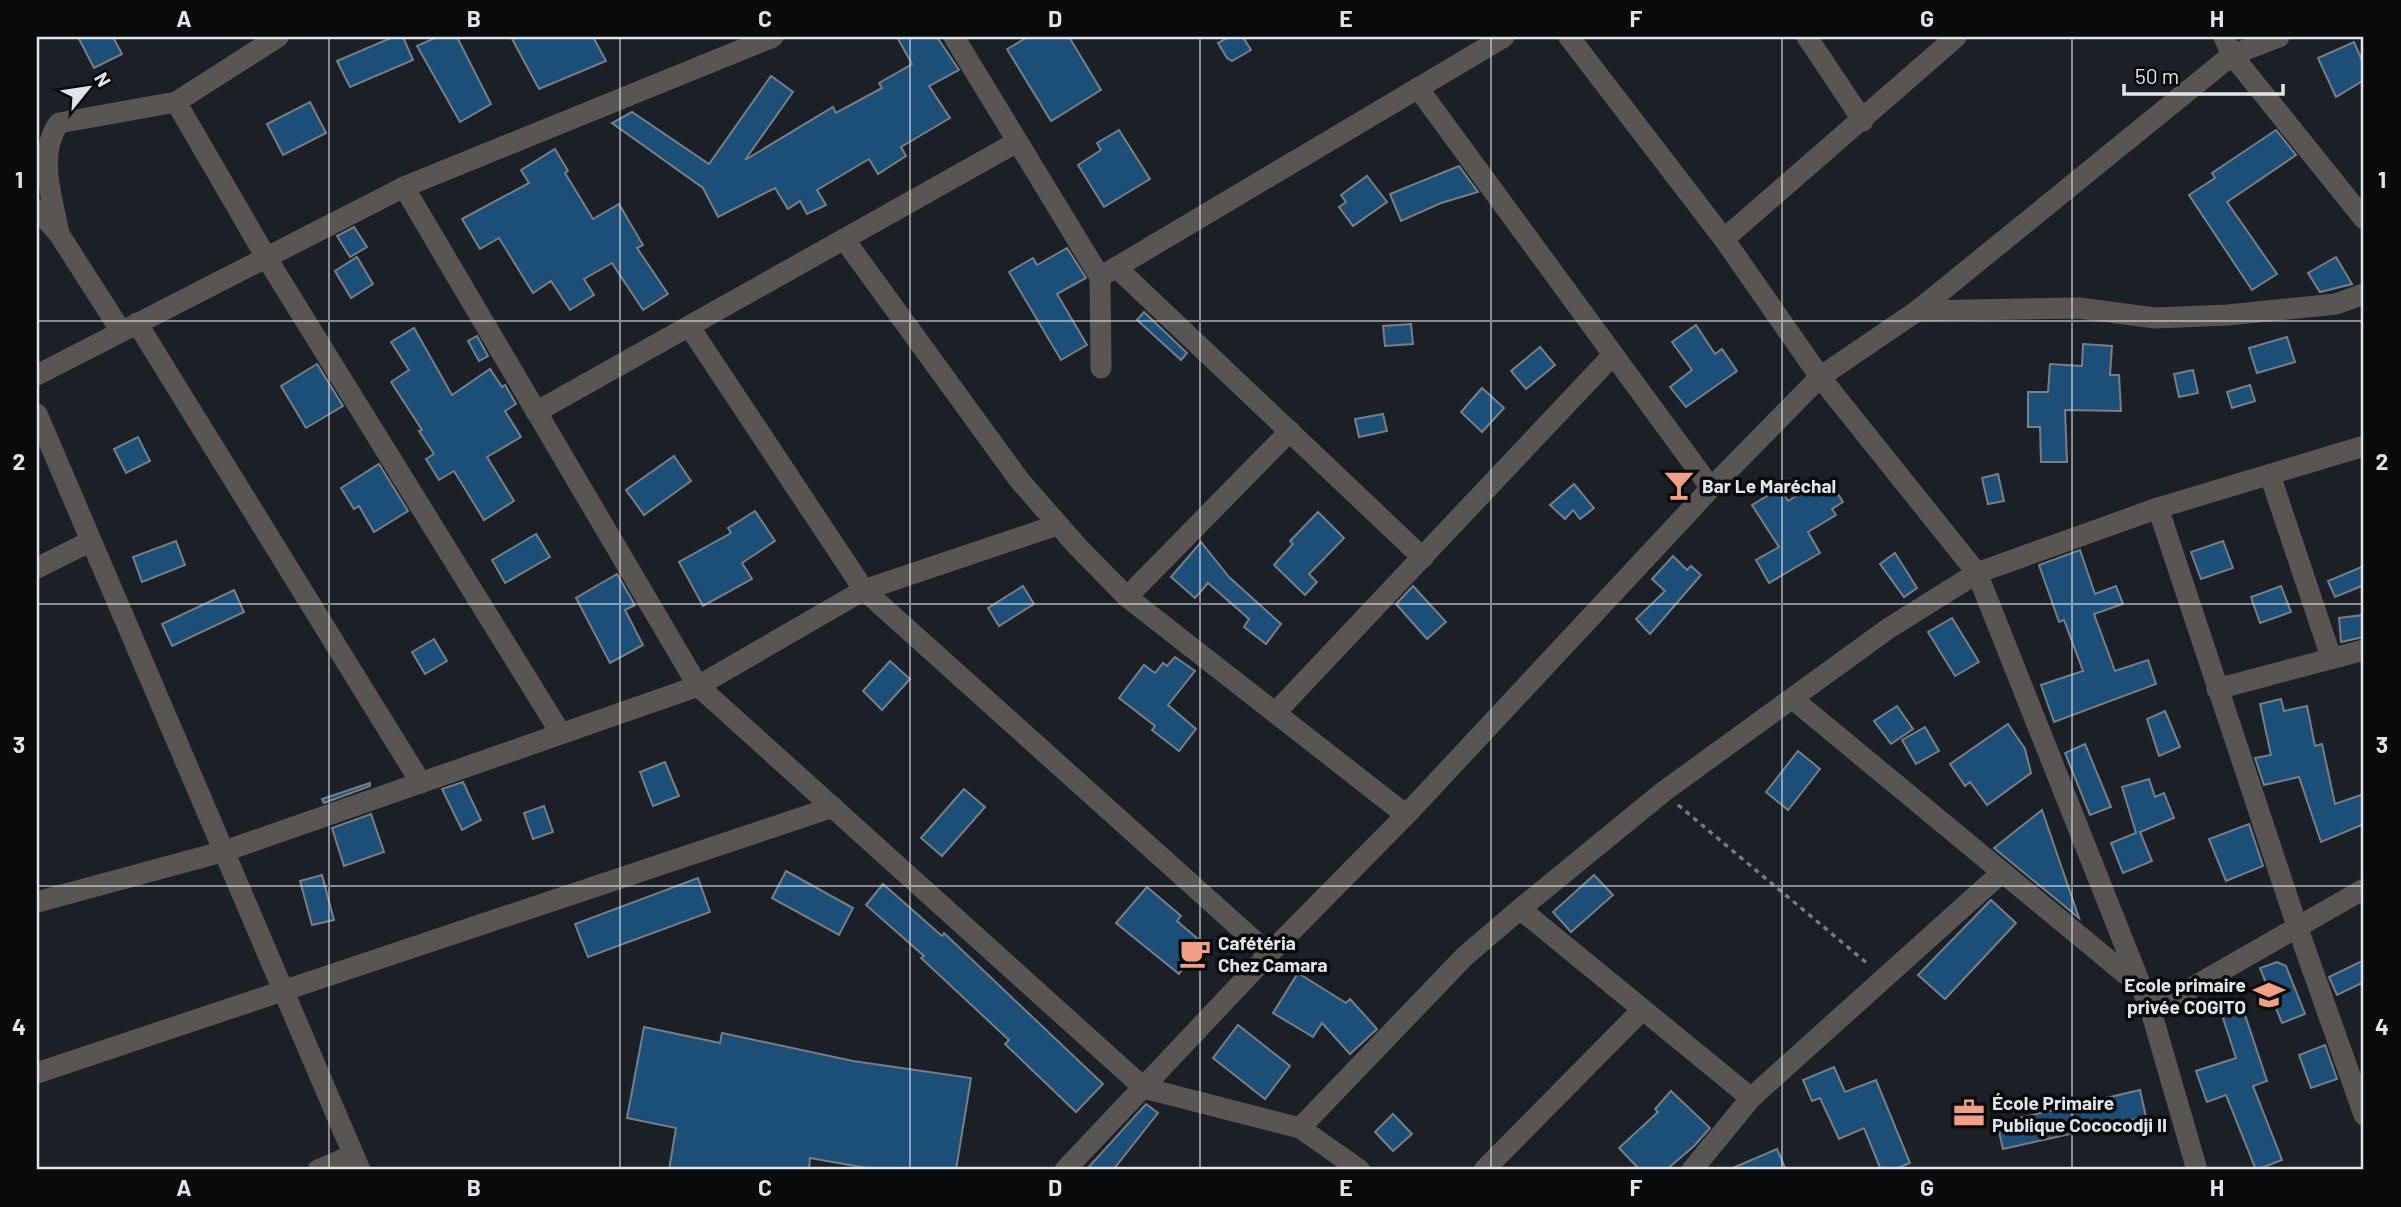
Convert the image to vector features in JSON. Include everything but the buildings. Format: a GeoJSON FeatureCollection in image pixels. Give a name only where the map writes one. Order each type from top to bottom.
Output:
{"type":"FeatureCollection","features":[{"type":"Feature","properties":{"kind":"street"},"geometry":{"type":"LineString","coordinates":[[59,234],[46,154],[51,135],[59,124],[176,102],[278,37]]}},
{"type":"Feature","properties":{"kind":"street"},"geometry":{"type":"LineString","coordinates":[[954,37],[1017,142],[1108,272],[1290,432],[1423,558]]}},
{"type":"Feature","properties":{"kind":"street"},"geometry":{"type":"LineString","coordinates":[[1108,272],[1504,37]]}},
{"type":"Feature","properties":{"kind":"street"},"geometry":{"type":"LineString","coordinates":[[1569,37],[1724,239],[1820,377],[1977,573],[2151,1011],[2197,1170]]}},
{"type":"Feature","properties":{"kind":"street"},"geometry":{"type":"LineString","coordinates":[[1807,37],[1863,121]]}},
{"type":"Feature","properties":{"kind":"street"},"geometry":{"type":"LineString","coordinates":[[1724,239],[1863,121],[1956,37]]}},
{"type":"Feature","properties":{"kind":"street"},"geometry":{"type":"LineString","coordinates":[[1065,1170],[1269,954],[1406,815],[1711,488],[1820,377],[1917,311],[2228,46],[2279,37]]}},
{"type":"Feature","properties":{"kind":"street"},"geometry":{"type":"LineString","coordinates":[[37,374],[404,187],[761,39]]}},
{"type":"Feature","properties":{"kind":"street"},"geometry":{"type":"LineString","coordinates":[[2228,46],[2364,219]]}},
{"type":"Feature","properties":{"kind":"street"},"geometry":{"type":"LineString","coordinates":[[1418,88],[1711,488]]}},
{"type":"Feature","properties":{"kind":"street"},"geometry":{"type":"LineString","coordinates":[[176,102],[266,257],[560,732]]}},
{"type":"Feature","properties":{"kind":"street"},"geometry":{"type":"LineString","coordinates":[[536,412],[1017,142]]}},
{"type":"Feature","properties":{"kind":"street"},"geometry":{"type":"LineString","coordinates":[[404,187],[698,686],[1144,1088],[1300,1128],[1360,1170]]}},
{"type":"Feature","properties":{"kind":"street"},"geometry":{"type":"LineString","coordinates":[[37,209],[129,327],[421,783]]}},
{"type":"Feature","properties":{"kind":"street"},"geometry":{"type":"LineString","coordinates":[[844,239],[1020,481],[1057,525],[1127,597],[1277,711],[1406,815]]}},
{"type":"Feature","properties":{"kind":"street"},"geometry":{"type":"LineString","coordinates":[[1101,368],[1108,272]]}},
{"type":"Feature","properties":{"kind":"street"},"geometry":{"type":"LineString","coordinates":[[1917,311],[2079,308],[2155,318],[2228,315],[2336,304],[2364,294]]}},
{"type":"Feature","properties":{"kind":"street"},"geometry":{"type":"LineString","coordinates":[[689,326],[864,590],[1269,954]]}},
{"type":"Feature","properties":{"kind":"street"},"geometry":{"type":"LineString","coordinates":[[1277,711],[1613,355]]}},
{"type":"Feature","properties":{"kind":"street"},"geometry":{"type":"LineString","coordinates":[[37,414],[89,541],[357,1162],[318,1170]]}},
{"type":"Feature","properties":{"kind":"street"},"geometry":{"type":"LineString","coordinates":[[1127,597],[1290,432]]}},
{"type":"Feature","properties":{"kind":"street"},"geometry":{"type":"LineString","coordinates":[[1300,1128],[1465,956],[1520,909],[1662,792],[1794,700],[1889,628],[1977,573],[2158,509],[2364,446]]}},
{"type":"Feature","properties":{"kind":"street"},"geometry":{"type":"LineString","coordinates":[[2270,475],[2331,657]]}},
{"type":"Feature","properties":{"kind":"street"},"geometry":{"type":"LineString","coordinates":[[2158,509],[2297,926],[2359,1077],[2364,1115]]}},
{"type":"Feature","properties":{"kind":"street"},"geometry":{"type":"LineString","coordinates":[[37,902],[225,851],[698,686],[864,590],[1057,525]]}},
{"type":"Feature","properties":{"kind":"street"},"geometry":{"type":"LineString","coordinates":[[37,568],[89,541]]}},
{"type":"Feature","properties":{"kind":"street"},"geometry":{"type":"LineString","coordinates":[[2217,689],[2364,650]]}},
{"type":"Feature","properties":{"kind":"street"},"geometry":{"type":"LineString","coordinates":[[1794,700],[2000,874],[2140,986]]}},
{"type":"Feature","properties":{"kind":"street"},"geometry":{"type":"LineString","coordinates":[[37,1073],[833,807]]}},
{"type":"Feature","properties":{"kind":"street"},"geometry":{"type":"LineString","coordinates":[[1692,1170],[1751,1098],[1883,976],[2000,874]]}},
{"type":"Feature","properties":{"kind":"street"},"geometry":{"type":"LineString","coordinates":[[2151,1011],[2364,889]]}},
{"type":"Feature","properties":{"kind":"street"},"geometry":{"type":"LineString","coordinates":[[1520,909],[1641,1011],[1751,1098]]}},
{"type":"Feature","properties":{"kind":"street"},"geometry":{"type":"LineString","coordinates":[[1484,1170],[1641,1011]]}},
{"type":"Feature","properties":{"kind":"path"},"geometry":{"type":"LineString","coordinates":[[1662,792],[1883,976]]}},
{"type":"Feature","properties":{"kind":"place","name":"Bar Le Maréchal"},"geometry":{"type":"Point","coordinates":[1679,485]}},
{"type":"Feature","properties":{"kind":"place","name":"Cafétéria Chez Camara"},"geometry":{"type":"Point","coordinates":[1195,953]}},
{"type":"Feature","properties":{"kind":"place","name":"Ecole primaire privée COGITO"},"geometry":{"type":"Point","coordinates":[2269,995]}},
{"type":"Feature","properties":{"kind":"place","name":"École Primaire Publique Cococodji II"},"geometry":{"type":"Point","coordinates":[1969,1113]}}]}
